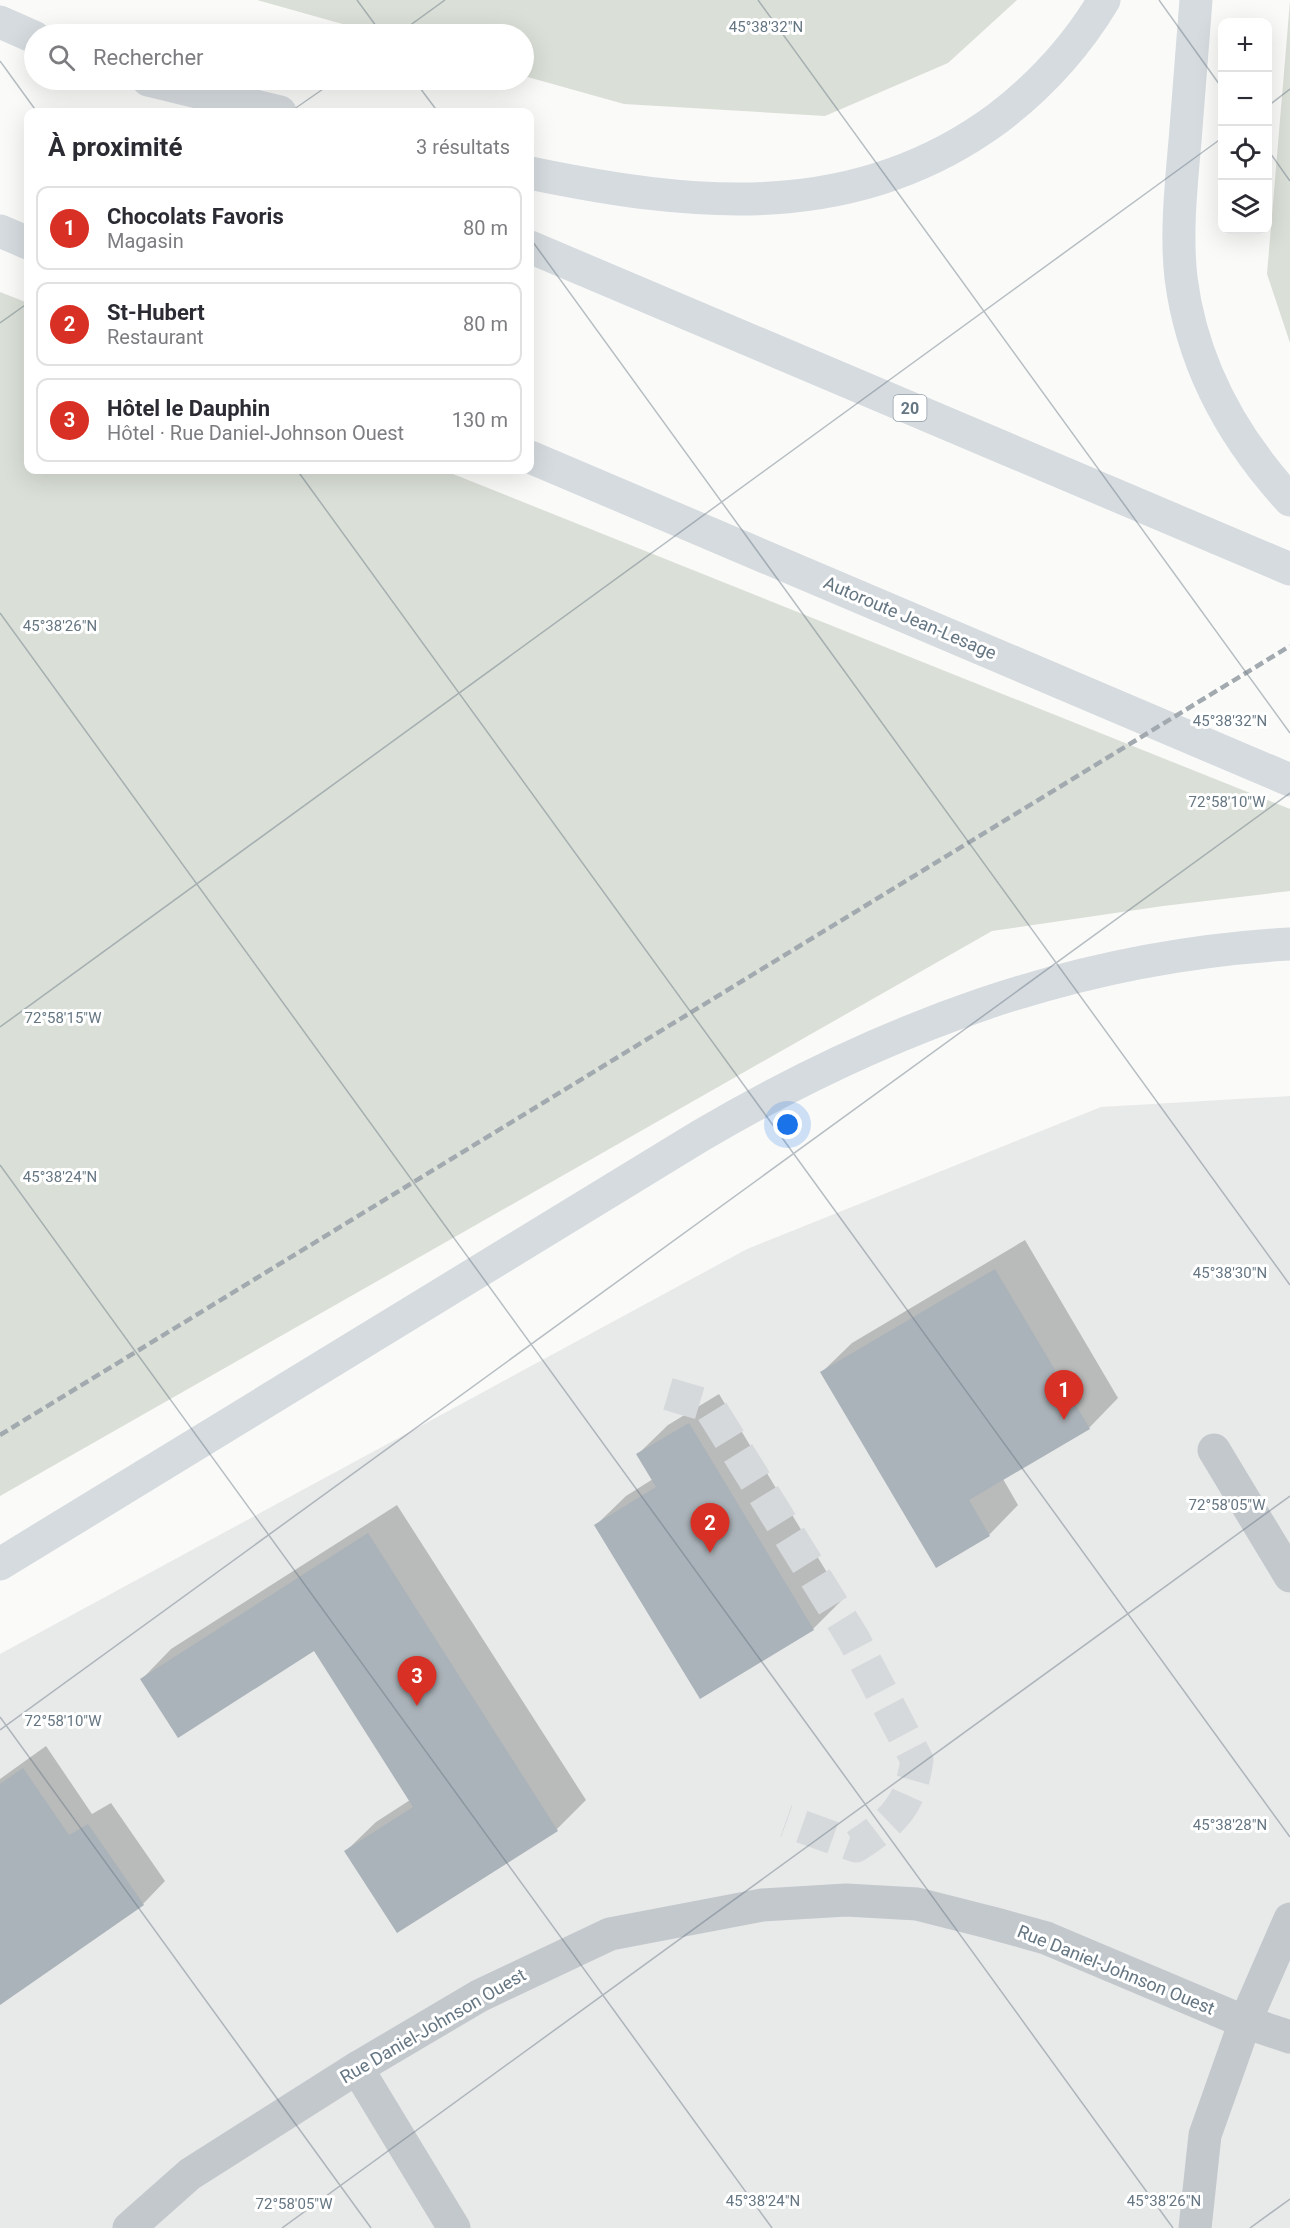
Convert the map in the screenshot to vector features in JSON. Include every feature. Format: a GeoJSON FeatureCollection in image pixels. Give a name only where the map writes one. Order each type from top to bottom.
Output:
{"type":"FeatureCollection","features":[{"type":"Feature","properties":{"kind":"highway"},"geometry":{"type":"LineString","coordinates":[[534,174],[629,192],[723,199],[794,196],[873,182],[946,152],[1014,105],[1054,68],[1104,0]]}},
{"type":"Feature","properties":{"kind":"highway"},"geometry":{"type":"LineString","coordinates":[[1196,0],[1179,231],[1185,300],[1205,371],[1223,411],[1251,455],[1290,500]]}},
{"type":"Feature","properties":{"kind":"highway"},"geometry":{"type":"LineString","coordinates":[[0,22],[24,33]]}},
{"type":"Feature","properties":{"kind":"highway"},"geometry":{"type":"LineString","coordinates":[[158,90],[202,108]]}},
{"type":"Feature","properties":{"kind":"highway"},"geometry":{"type":"LineString","coordinates":[[189,90],[264,108]]}},
{"type":"Feature","properties":{"kind":"highway"},"geometry":{"type":"LineString","coordinates":[[0,231],[24,241]]}},
{"type":"Feature","properties":{"kind":"highway","name":"20"},"geometry":{"type":"LineString","coordinates":[[534,249],[1290,569]]}},
{"type":"Feature","properties":{"kind":"highway","name":"Autoroute Jean-Lesage"},"geometry":{"type":"LineString","coordinates":[[534,459],[1290,780]]}},
{"type":"Feature","properties":{"kind":"highway"},"geometry":{"type":"LineString","coordinates":[[0,1564],[700,1136],[835,1062],[951,1014],[1056,981],[1164,957],[1290,944]]}},
{"type":"Feature","properties":{"kind":"street"},"geometry":{"type":"LineString","coordinates":[[1214,1450],[1290,1576]]}},
{"type":"Feature","properties":{"kind":"street","name":"Rue Daniel-Johnson Ouest"},"geometry":{"type":"LineString","coordinates":[[129,2228],[190,2174],[357,2068],[479,1995],[610,1934],[762,1905],[846,1900],[917,1904],[1046,1938],[1245,2022],[1290,2037]]}},
{"type":"Feature","properties":{"kind":"street"},"geometry":{"type":"LineString","coordinates":[[1195,2228],[1205,2135],[1245,2022],[1290,1919]]}},
{"type":"Feature","properties":{"kind":"street"},"geometry":{"type":"LineString","coordinates":[[357,2068],[453,2228]]}},
{"type":"Feature","properties":{"kind":"shaded area"},"geometry":{"type":"Polygon","coordinates":[[[257,0],[1017,0],[948,63],[825,116],[624,104],[534,79],[534,24],[342,24],[257,0]]]}},
{"type":"Feature","properties":{"kind":"shaded area"},"geometry":{"type":"Polygon","coordinates":[[[1290,1],[1290,343],[1267,274],[1290,1]]]}},
{"type":"Feature","properties":{"kind":"shaded area"},"geometry":{"type":"Polygon","coordinates":[[[0,292],[24,301],[24,474],[453,474],[1290,809],[1290,891],[1163,906],[992,931],[0,1496],[0,292]]]}},
{"type":"Feature","properties":{"kind":"shaded area"},"geometry":{"type":"Polygon","coordinates":[[[1290,1096],[1290,2228],[0,2228],[0,1654],[747,1249],[1101,1107],[1290,1096]]]}},
{"type":"Feature","properties":{"kind":"building"},"geometry":{"type":"Polygon","coordinates":[[[995,1269],[1090,1429],[969,1500],[990,1536],[936,1568],[820,1372],[995,1269]]]}},
{"type":"Feature","properties":{"kind":"building"},"geometry":{"type":"Polygon","coordinates":[[[689,1423],[814,1630],[700,1699],[594,1525],[656,1487],[636,1454],[689,1423]]]}},
{"type":"Feature","properties":{"kind":"building"},"geometry":{"type":"Polygon","coordinates":[[[368,1533],[558,1831],[397,1933],[344,1851],[413,1807],[314,1651],[178,1738],[140,1679],[368,1533]]]}},
{"type":"Feature","properties":{"kind":"building"},"geometry":{"type":"Polygon","coordinates":[[[23,1768],[69,1835],[88,1824],[144,1905],[0,2005],[0,1784],[23,1768]]]}},
{"type":"Feature","properties":{"kind":"tunnel"},"geometry":{"type":"LineString","coordinates":[[668,1394],[709,1406],[853,1638],[917,1760],[910,1789],[898,1811],[881,1828],[856,1846],[786,1821]]}},
{"type":"Feature","properties":{"kind":"railway"},"geometry":{"type":"LineString","coordinates":[[0,1435],[1290,646]]}},
{"type":"Feature","properties":{"kind":"place","name":"Chocolats Favoris"},"geometry":{"type":"Point","coordinates":[1064,1420]}},
{"type":"Feature","properties":{"kind":"place","name":"St-Hubert"},"geometry":{"type":"Point","coordinates":[710,1553]}},
{"type":"Feature","properties":{"kind":"place","name":"Hôtel le Dauphin"},"geometry":{"type":"Point","coordinates":[417,1706]}}]}
